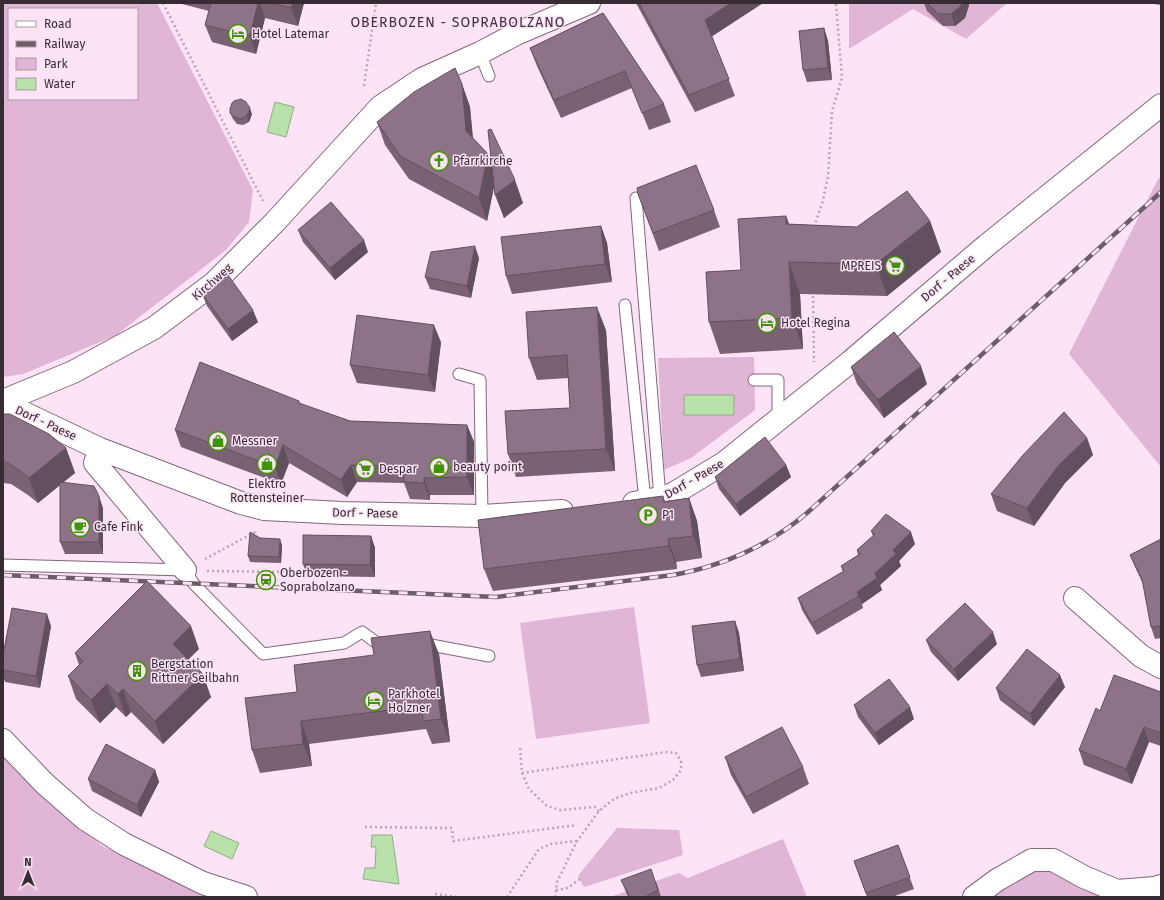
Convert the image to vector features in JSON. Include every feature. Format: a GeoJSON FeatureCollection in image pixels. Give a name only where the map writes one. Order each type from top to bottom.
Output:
{"type":"FeatureCollection","features":[{"type":"Feature","properties":{"kind":"street","name":"Kirchweg"},"geometry":{"type":"LineString","coordinates":[[3,402],[73,372],[154,328],[214,283],[274,223],[380,107],[422,79],[480,53],[516,34],[589,3]]}},
{"type":"Feature","properties":{"kind":"street","name":"Dorf - Paese"},"geometry":{"type":"LineString","coordinates":[[618,506],[652,500],[673,494],[724,463],[850,362],[987,245],[1161,105]]}},
{"type":"Feature","properties":{"kind":"street","name":"Dorf - Paese"},"geometry":{"type":"LineString","coordinates":[[3,402],[100,449],[241,503],[264,509],[342,513],[482,516],[583,510]]}},
{"type":"Feature","properties":{"kind":"street"},"geometry":{"type":"LineString","coordinates":[[100,449],[94,463],[185,570]]}},
{"type":"Feature","properties":{"kind":"street"},"geometry":{"type":"LineString","coordinates":[[1075,598],[1141,656],[1161,666]]}},
{"type":"Feature","properties":{"kind":"street"},"geometry":{"type":"LineString","coordinates":[[3,740],[44,783],[85,819],[124,844],[203,882],[246,897]]}},
{"type":"Feature","properties":{"kind":"street"},"geometry":{"type":"LineString","coordinates":[[974,897],[997,880],[1032,860],[1053,860],[1084,877],[1117,891],[1155,888],[1161,886]]}},
{"type":"Feature","properties":{"kind":"lane"},"geometry":{"type":"LineString","coordinates":[[480,53],[489,76]]}},
{"type":"Feature","properties":{"kind":"lane"},"geometry":{"type":"LineString","coordinates":[[636,198],[652,500]]}},
{"type":"Feature","properties":{"kind":"lane"},"geometry":{"type":"LineString","coordinates":[[625,305],[652,500]]}},
{"type":"Feature","properties":{"kind":"lane"},"geometry":{"type":"LineString","coordinates":[[459,374],[480,380],[482,516]]}},
{"type":"Feature","properties":{"kind":"lane"},"geometry":{"type":"LineString","coordinates":[[754,380],[778,380],[778,419]]}},
{"type":"Feature","properties":{"kind":"lane"},"geometry":{"type":"LineString","coordinates":[[3,565],[185,570],[193,583],[263,654],[344,643],[362,632],[378,642],[393,643]]}},
{"type":"Feature","properties":{"kind":"lane"},"geometry":{"type":"LineString","coordinates":[[408,644],[431,645],[490,656]]}},
{"type":"Feature","properties":{"kind":"path"},"geometry":{"type":"LineString","coordinates":[[163,3],[274,223]]}},
{"type":"Feature","properties":{"kind":"path"},"geometry":{"type":"LineString","coordinates":[[364,86],[376,3]]}},
{"type":"Feature","properties":{"kind":"path"},"geometry":{"type":"LineString","coordinates":[[812,230],[822,204],[828,176],[832,111],[842,78],[836,3]]}},
{"type":"Feature","properties":{"kind":"path"},"geometry":{"type":"LineString","coordinates":[[372,25],[382,24]]}},
{"type":"Feature","properties":{"kind":"path"},"geometry":{"type":"LineString","coordinates":[[813,284],[814,375],[821,385]]}},
{"type":"Feature","properties":{"kind":"path"},"geometry":{"type":"LineString","coordinates":[[185,570],[255,532],[255,527]]}},
{"type":"Feature","properties":{"kind":"path"},"geometry":{"type":"LineString","coordinates":[[185,570],[307,572]]}},
{"type":"Feature","properties":{"kind":"path"},"geometry":{"type":"LineString","coordinates":[[520,748],[522,773],[529,789],[547,806],[560,810],[596,807],[599,810]]}},
{"type":"Feature","properties":{"kind":"path"},"geometry":{"type":"LineString","coordinates":[[522,773],[666,752],[676,753],[682,761],[681,770],[672,780],[659,788],[630,793],[614,800],[599,810],[577,841],[556,882],[555,897]]}},
{"type":"Feature","properties":{"kind":"path"},"geometry":{"type":"LineString","coordinates":[[365,827],[452,828],[454,841],[577,825]]}},
{"type":"Feature","properties":{"kind":"path"},"geometry":{"type":"LineString","coordinates":[[507,897],[539,849],[551,844],[577,841]]}},
{"type":"Feature","properties":{"kind":"path"},"geometry":{"type":"LineString","coordinates":[[556,890],[568,888],[580,880]]}},
{"type":"Feature","properties":{"kind":"path"},"geometry":{"type":"LineString","coordinates":[[435,894],[457,897]]}},
{"type":"Feature","properties":{"kind":"green space"},"geometry":{"type":"Polygon","coordinates":[[[3,3],[157,3],[253,190],[249,222],[226,250],[115,336],[23,374],[3,377],[3,3]]]}},
{"type":"Feature","properties":{"kind":"green space"},"geometry":{"type":"Polygon","coordinates":[[[849,3],[1007,3],[966,39],[913,9],[849,49],[849,3]]]}},
{"type":"Feature","properties":{"kind":"green space"},"geometry":{"type":"Polygon","coordinates":[[[1161,176],[1161,467],[1069,354],[1158,179],[1161,176]]]}},
{"type":"Feature","properties":{"kind":"green space"},"geometry":{"type":"Polygon","coordinates":[[[754,357],[755,410],[691,458],[664,470],[658,358],[754,357]]]}},
{"type":"Feature","properties":{"kind":"green space"},"geometry":{"type":"Polygon","coordinates":[[[634,607],[650,723],[536,739],[520,623],[634,607]]]}},
{"type":"Feature","properties":{"kind":"green space"},"geometry":{"type":"Polygon","coordinates":[[[3,756],[102,846],[221,897],[3,897],[3,756]]]}},
{"type":"Feature","properties":{"kind":"green space"},"geometry":{"type":"Polygon","coordinates":[[[617,828],[679,830],[683,855],[584,887],[578,876],[617,828]]]}},
{"type":"Feature","properties":{"kind":"green space"},"geometry":{"type":"Polygon","coordinates":[[[783,839],[807,897],[610,897],[679,873],[688,878],[783,839]]]}},
{"type":"Feature","properties":{"kind":"green space"},"geometry":{"type":"Polygon","coordinates":[[[1024,855],[1117,884],[1161,875],[1161,897],[978,897],[1024,855]]]}},
{"type":"Feature","properties":{"kind":"water"},"geometry":{"type":"Polygon","coordinates":[[[275,102],[294,107],[286,137],[267,132],[275,102]]]}},
{"type":"Feature","properties":{"kind":"water"},"geometry":{"type":"Polygon","coordinates":[[[684,395],[734,395],[734,415],[684,415],[684,395]]]}},
{"type":"Feature","properties":{"kind":"water"},"geometry":{"type":"Polygon","coordinates":[[[211,831],[239,843],[232,859],[204,846],[211,831]]]}},
{"type":"Feature","properties":{"kind":"water"},"geometry":{"type":"Polygon","coordinates":[[[372,835],[392,835],[399,884],[363,879],[365,868],[375,868],[376,847],[371,847],[372,835]]]}},
{"type":"Feature","properties":{"kind":"building"},"geometry":{"type":"Polygon","coordinates":[[[211,3],[258,3],[250,36],[205,25],[211,3]]]}},
{"type":"Feature","properties":{"kind":"building"},"geometry":{"type":"Polygon","coordinates":[[[271,3],[293,3],[291,8],[271,3]]]}},
{"type":"Feature","properties":{"kind":"building"},"geometry":{"type":"Polygon","coordinates":[[[639,3],[731,3],[705,20],[729,79],[689,95],[639,3]]]}},
{"type":"Feature","properties":{"kind":"building"},"geometry":{"type":"Polygon","coordinates":[[[927,3],[962,3],[961,6],[951,14],[938,14],[927,3]]]}},
{"type":"Feature","properties":{"kind":"building"},"geometry":{"type":"Polygon","coordinates":[[[603,13],[664,104],[642,113],[625,71],[554,100],[530,48],[603,13]]]}},
{"type":"Feature","properties":{"kind":"building"},"geometry":{"type":"Polygon","coordinates":[[[824,28],[828,68],[803,70],[799,31],[824,28]]]}},
{"type":"Feature","properties":{"kind":"building"},"geometry":{"type":"Polygon","coordinates":[[[455,68],[462,84],[466,131],[488,154],[479,198],[400,156],[377,122],[414,92],[455,68]]]}},
{"type":"Feature","properties":{"kind":"building"},"geometry":{"type":"Polygon","coordinates":[[[241,99],[246,102],[250,108],[247,116],[241,119],[234,117],[230,113],[230,109],[234,101],[241,99]]]}},
{"type":"Feature","properties":{"kind":"building"},"geometry":{"type":"Polygon","coordinates":[[[491,129],[515,180],[495,195],[488,130],[491,129]]]}},
{"type":"Feature","properties":{"kind":"building"},"geometry":{"type":"Polygon","coordinates":[[[696,165],[714,210],[653,233],[637,188],[696,165]]]}},
{"type":"Feature","properties":{"kind":"building"},"geometry":{"type":"Polygon","coordinates":[[[907,191],[930,221],[876,264],[789,262],[792,318],[709,322],[706,272],[741,270],[738,219],[786,216],[786,224],[857,227],[907,191]]]}},
{"type":"Feature","properties":{"kind":"building"},"geometry":{"type":"Polygon","coordinates":[[[331,202],[364,240],[330,268],[298,230],[331,202]]]}},
{"type":"Feature","properties":{"kind":"building"},"geometry":{"type":"Polygon","coordinates":[[[601,226],[605,264],[506,276],[501,237],[601,226]]]}},
{"type":"Feature","properties":{"kind":"building"},"geometry":{"type":"Polygon","coordinates":[[[475,246],[467,286],[425,277],[431,252],[475,246]]]}},
{"type":"Feature","properties":{"kind":"building"},"geometry":{"type":"Polygon","coordinates":[[[228,275],[253,310],[228,329],[202,294],[228,275]]]}},
{"type":"Feature","properties":{"kind":"building"},"geometry":{"type":"Polygon","coordinates":[[[597,307],[606,449],[508,454],[505,411],[570,408],[567,355],[529,358],[526,312],[597,307]]]}},
{"type":"Feature","properties":{"kind":"building"},"geometry":{"type":"Polygon","coordinates":[[[357,315],[434,325],[428,375],[350,365],[357,315]]]}},
{"type":"Feature","properties":{"kind":"building"},"geometry":{"type":"Polygon","coordinates":[[[894,332],[921,366],[878,400],[851,367],[894,332]]]}},
{"type":"Feature","properties":{"kind":"building"},"geometry":{"type":"Polygon","coordinates":[[[200,362],[299,401],[299,403],[350,421],[467,425],[467,477],[424,478],[424,483],[404,482],[404,466],[351,465],[341,480],[283,445],[275,467],[175,430],[200,362]]]}},
{"type":"Feature","properties":{"kind":"building"},"geometry":{"type":"Polygon","coordinates":[[[1064,412],[1087,438],[1058,466],[1027,508],[991,494],[1023,455],[1064,412]]]}},
{"type":"Feature","properties":{"kind":"building"},"geometry":{"type":"Polygon","coordinates":[[[3,414],[10,414],[49,434],[66,448],[29,478],[3,460],[3,414]]]}},
{"type":"Feature","properties":{"kind":"building"},"geometry":{"type":"Polygon","coordinates":[[[765,437],[786,465],[736,504],[715,477],[765,437]]]}},
{"type":"Feature","properties":{"kind":"building"},"geometry":{"type":"Polygon","coordinates":[[[60,482],[94,486],[99,496],[99,542],[60,542],[60,482]]]}},
{"type":"Feature","properties":{"kind":"building"},"geometry":{"type":"Polygon","coordinates":[[[663,496],[664,502],[689,498],[693,536],[668,539],[669,546],[484,569],[478,520],[663,496]]]}},
{"type":"Feature","properties":{"kind":"building"},"geometry":{"type":"Polygon","coordinates":[[[886,514],[911,532],[893,550],[896,554],[875,573],[877,578],[857,592],[859,596],[812,623],[798,598],[844,571],[841,566],[860,554],[857,550],[875,534],[871,531],[886,514]]]}},
{"type":"Feature","properties":{"kind":"building"},"geometry":{"type":"Polygon","coordinates":[[[250,532],[260,538],[280,539],[279,557],[248,556],[250,532]]]}},
{"type":"Feature","properties":{"kind":"building"},"geometry":{"type":"Polygon","coordinates":[[[303,535],[371,536],[370,565],[303,564],[303,535]]]}},
{"type":"Feature","properties":{"kind":"building"},"geometry":{"type":"Polygon","coordinates":[[[1161,539],[1161,626],[1151,627],[1142,579],[1130,555],[1161,539]]]}},
{"type":"Feature","properties":{"kind":"building","name":"Bergstation Rittner Seilbahn"},"geometry":{"type":"Polygon","coordinates":[[[147,581],[191,626],[173,644],[203,674],[155,721],[123,689],[118,694],[107,684],[91,700],[68,676],[83,661],[75,653],[147,581]]]}},
{"type":"Feature","properties":{"kind":"building"},"geometry":{"type":"Polygon","coordinates":[[[965,603],[993,632],[954,669],[926,640],[965,603]]]}},
{"type":"Feature","properties":{"kind":"building"},"geometry":{"type":"Polygon","coordinates":[[[12,608],[47,614],[36,676],[3,670],[3,655],[12,608]]]}},
{"type":"Feature","properties":{"kind":"building"},"geometry":{"type":"Polygon","coordinates":[[[735,621],[740,659],[697,665],[692,626],[735,621]]]}},
{"type":"Feature","properties":{"kind":"building"},"geometry":{"type":"Polygon","coordinates":[[[430,631],[441,719],[423,721],[422,706],[301,721],[303,744],[252,750],[245,698],[297,692],[294,665],[374,655],[371,638],[430,631]]]}},
{"type":"Feature","properties":{"kind":"building"},"geometry":{"type":"Polygon","coordinates":[[[1027,649],[1060,675],[1030,714],[996,688],[1027,649]]]}},
{"type":"Feature","properties":{"kind":"building"},"geometry":{"type":"Polygon","coordinates":[[[1114,675],[1161,692],[1161,733],[1144,727],[1126,769],[1079,750],[1096,708],[1100,711],[1114,675]]]}},
{"type":"Feature","properties":{"kind":"building"},"geometry":{"type":"Polygon","coordinates":[[[889,679],[910,707],[875,733],[854,705],[889,679]]]}},
{"type":"Feature","properties":{"kind":"building"},"geometry":{"type":"Polygon","coordinates":[[[782,727],[803,767],[746,797],[725,757],[782,727]]]}},
{"type":"Feature","properties":{"kind":"building"},"geometry":{"type":"Polygon","coordinates":[[[106,744],[155,770],[137,805],[88,779],[106,744]]]}},
{"type":"Feature","properties":{"kind":"building"},"geometry":{"type":"Polygon","coordinates":[[[898,845],[910,877],[866,893],[854,861],[898,845]]]}},
{"type":"Feature","properties":{"kind":"building"},"geometry":{"type":"Polygon","coordinates":[[[651,869],[658,890],[645,897],[630,897],[621,880],[651,869]]]}},
{"type":"Feature","properties":{"kind":"railway"},"geometry":{"type":"LineString","coordinates":[[3,575],[496,597],[673,575],[710,566],[761,545],[792,525],[807,513],[1161,192]]}},
{"type":"Feature","properties":{"kind":"place","name":"Hotel Latemar"},"geometry":{"type":"Point","coordinates":[238,34]}},
{"type":"Feature","properties":{"kind":"place","name":"Pfarrkirche"},"geometry":{"type":"Point","coordinates":[439,161]}},
{"type":"Feature","properties":{"kind":"place","name":"MPREIS"},"geometry":{"type":"Point","coordinates":[895,266]}},
{"type":"Feature","properties":{"kind":"place","name":"Hotel Regina"},"geometry":{"type":"Point","coordinates":[767,323]}},
{"type":"Feature","properties":{"kind":"place","name":"Messner"},"geometry":{"type":"Point","coordinates":[218,441]}},
{"type":"Feature","properties":{"kind":"place","name":"Elektro Rottensteiner"},"geometry":{"type":"Point","coordinates":[267,464]}},
{"type":"Feature","properties":{"kind":"place","name":"beauty point"},"geometry":{"type":"Point","coordinates":[439,467]}},
{"type":"Feature","properties":{"kind":"place","name":"Despar"},"geometry":{"type":"Point","coordinates":[365,469]}},
{"type":"Feature","properties":{"kind":"place","name":"P1"},"geometry":{"type":"Point","coordinates":[648,515]}},
{"type":"Feature","properties":{"kind":"place","name":"Cafe Fink"},"geometry":{"type":"Point","coordinates":[80,527]}},
{"type":"Feature","properties":{"kind":"place","name":"Oberbozen - Soprabolzano"},"geometry":{"type":"Point","coordinates":[266,580]}},
{"type":"Feature","properties":{"kind":"place","name":"Bergstation Rittner Seilbahn"},"geometry":{"type":"Point","coordinates":[137,671]}},
{"type":"Feature","properties":{"kind":"place","name":"Parkhotel Holzner"},"geometry":{"type":"Point","coordinates":[374,701]}},
{"type":"Feature","properties":{"kind":"district","name":"OBERBOZEN - SOPRABOLZANO"},"geometry":{"type":"Point","coordinates":[458,22]}}]}
